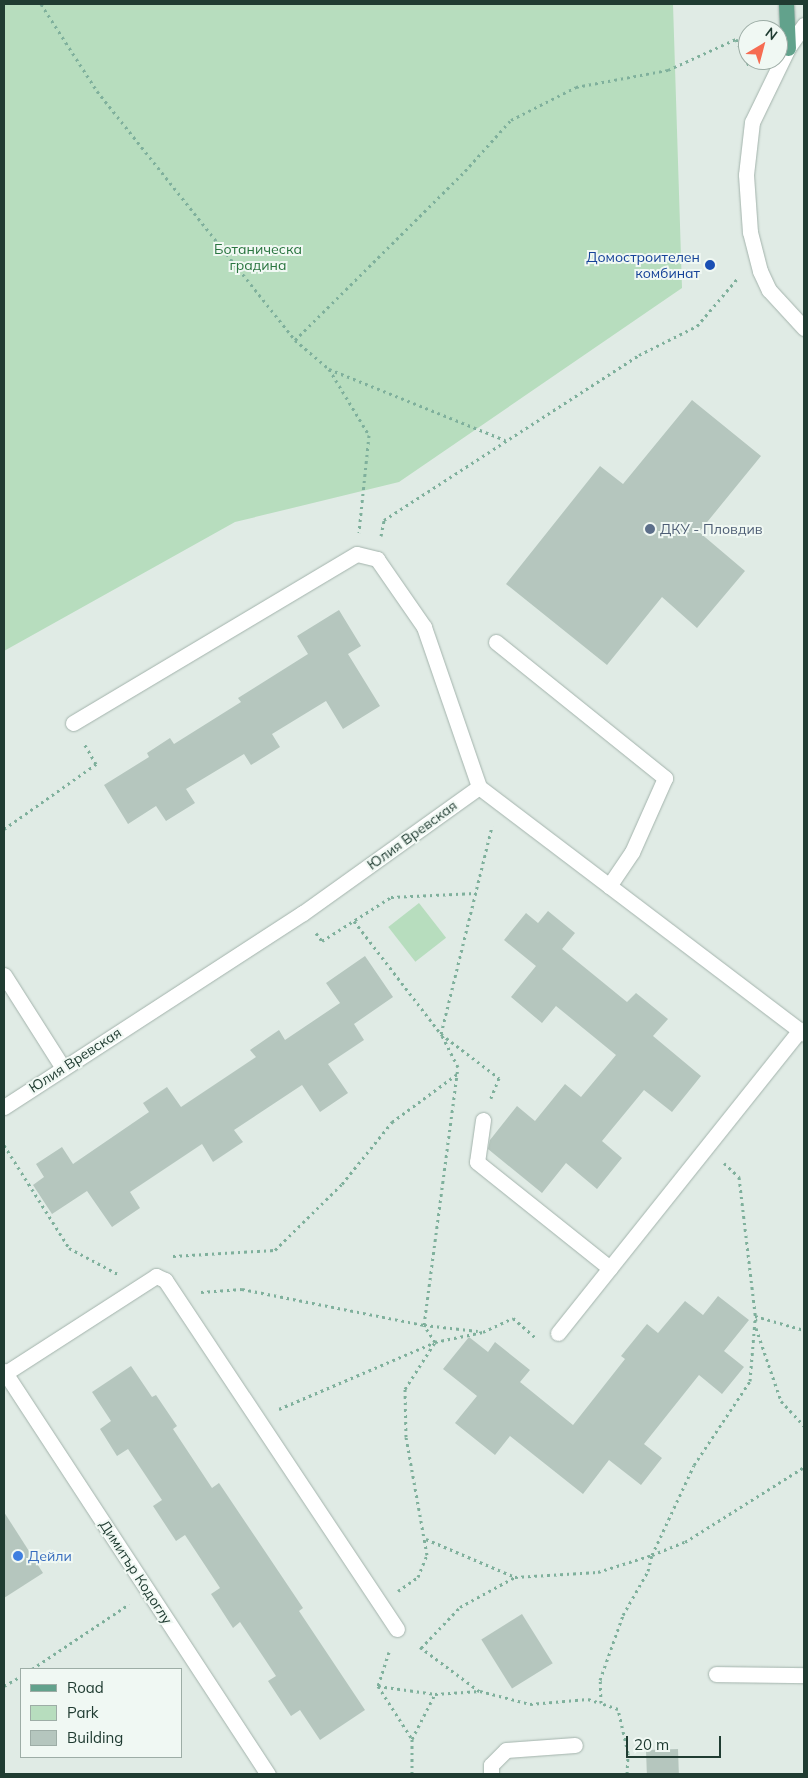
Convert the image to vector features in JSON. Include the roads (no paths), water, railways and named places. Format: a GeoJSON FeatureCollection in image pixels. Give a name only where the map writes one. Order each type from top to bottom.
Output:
{"type":"FeatureCollection","features":[{"type":"Feature","properties":{"kind":"main road"},"geometry":{"type":"LineString","coordinates":[[786,4],[787,20]]}},
{"type":"Feature","properties":{"kind":"street"},"geometry":{"type":"LineString","coordinates":[[788,48],[804,25]]}},
{"type":"Feature","properties":{"kind":"street"},"geometry":{"type":"LineString","coordinates":[[777,70],[752,122],[746,175],[755,258],[769,290],[804,328]]}},
{"type":"Feature","properties":{"kind":"street"},"geometry":{"type":"LineString","coordinates":[[73,722],[358,554],[377,560],[424,627],[479,787],[802,1032],[558,1333]]}},
{"type":"Feature","properties":{"kind":"street"},"geometry":{"type":"LineString","coordinates":[[496,642],[665,778],[632,852],[609,886]]}},
{"type":"Feature","properties":{"kind":"street","name":"Юлия Вревская"},"geometry":{"type":"LineString","coordinates":[[4,1107],[303,913],[479,787]]}},
{"type":"Feature","properties":{"kind":"street"},"geometry":{"type":"LineString","coordinates":[[4,975],[63,1068]]}},
{"type":"Feature","properties":{"kind":"street"},"geometry":{"type":"LineString","coordinates":[[483,1120],[477,1162],[610,1268]]}},
{"type":"Feature","properties":{"kind":"street"},"geometry":{"type":"LineString","coordinates":[[4,1373],[156,1276],[165,1280],[397,1629]]}},
{"type":"Feature","properties":{"kind":"street","name":"Димитър Кодоглу"},"geometry":{"type":"LineString","coordinates":[[4,1373],[268,1774]]}},
{"type":"Feature","properties":{"kind":"street"},"geometry":{"type":"LineString","coordinates":[[716,1674],[804,1675]]}},
{"type":"Feature","properties":{"kind":"street"},"geometry":{"type":"LineString","coordinates":[[491,1774],[491,1765],[506,1750],[575,1745]]}},
{"type":"Feature","properties":{"kind":"place","name":"Домостроителен комбинат"},"geometry":{"type":"Point","coordinates":[710,265]}},
{"type":"Feature","properties":{"kind":"place","name":"ДКУ - Пловдив"},"geometry":{"type":"Point","coordinates":[650,529]}},
{"type":"Feature","properties":{"kind":"place","name":"Дейли"},"geometry":{"type":"Point","coordinates":[18,1556]}},
{"type":"Feature","properties":{"kind":"park label","name":"Ботаническа градина"},"geometry":{"type":"Point","coordinates":[258,258]}}]}
